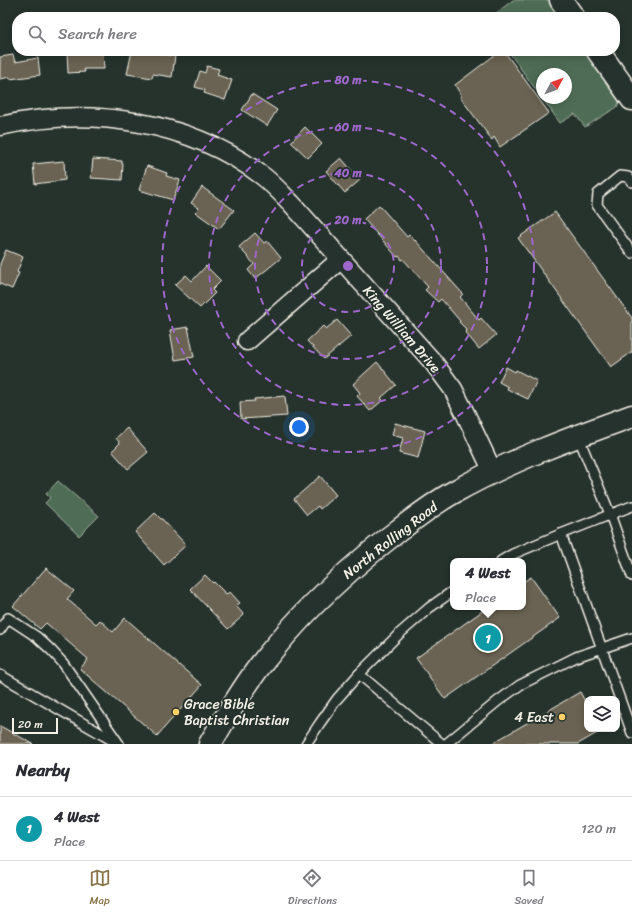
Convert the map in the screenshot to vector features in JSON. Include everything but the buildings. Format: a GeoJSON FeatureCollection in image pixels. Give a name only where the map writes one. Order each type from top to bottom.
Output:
{"type":"FeatureCollection","features":[{"type":"Feature","properties":{"kind":"main road"},"geometry":{"type":"LineString","coordinates":[[561,0],[569,12]]}},
{"type":"Feature","properties":{"kind":"main road"},"geometry":{"type":"LineString","coordinates":[[602,56],[632,99]]}},
{"type":"Feature","properties":{"kind":"main road","name":"North Rolling Road"},"geometry":{"type":"LineString","coordinates":[[210,744],[227,714],[258,668],[295,623],[332,586],[372,551],[410,521],[453,493],[539,450],[632,416]]}},
{"type":"Feature","properties":{"kind":"street","name":"King William Drive"},"geometry":{"type":"LineString","coordinates":[[0,126],[17,122],[83,117],[117,119],[151,125],[185,134],[215,147],[242,162],[265,178],[291,203],[433,362],[453,389],[493,472]]}},
{"type":"Feature","properties":{"kind":"street"},"geometry":{"type":"LineString","coordinates":[[247,341],[341,260]]}},
{"type":"Feature","properties":{"kind":"lane"},"geometry":{"type":"LineString","coordinates":[[632,182],[628,177],[620,176],[598,194],[597,205],[632,253]]}},
{"type":"Feature","properties":{"kind":"lane"},"geometry":{"type":"LineString","coordinates":[[578,435],[610,514],[632,576]]}},
{"type":"Feature","properties":{"kind":"lane"},"geometry":{"type":"LineString","coordinates":[[507,558],[561,534],[632,506]]}},
{"type":"Feature","properties":{"kind":"lane"},"geometry":{"type":"LineString","coordinates":[[561,534],[632,733]]}},
{"type":"Feature","properties":{"kind":"lane"},"geometry":{"type":"LineString","coordinates":[[306,744],[337,699],[359,674],[399,634],[429,608],[450,593]]}},
{"type":"Feature","properties":{"kind":"lane"},"geometry":{"type":"LineString","coordinates":[[0,630],[8,618],[37,637],[51,650],[63,663],[119,744]]}},
{"type":"Feature","properties":{"kind":"lane"},"geometry":{"type":"LineString","coordinates":[[446,744],[498,701],[520,685],[576,657],[632,638]]}},
{"type":"Feature","properties":{"kind":"lane"},"geometry":{"type":"LineString","coordinates":[[359,674],[442,744]]}},
{"type":"Feature","properties":{"kind":"lane"},"geometry":{"type":"LineString","coordinates":[[0,675],[119,744]]}},
{"type":"Feature","properties":{"kind":"green space"},"geometry":{"type":"Polygon","coordinates":[[[513,0],[548,0],[556,12],[497,12],[513,0]]]}},
{"type":"Feature","properties":{"kind":"green space"},"geometry":{"type":"Polygon","coordinates":[[[512,56],[589,56],[620,100],[617,107],[585,127],[575,114],[560,123],[546,104],[572,104],[572,68],[536,68],[536,90],[512,56]]]}},
{"type":"Feature","properties":{"kind":"green space"},"geometry":{"type":"Polygon","coordinates":[[[58,481],[99,516],[79,536],[45,503],[50,498],[46,494],[58,481]]]}},
{"type":"Feature","properties":{"kind":"place","name":"4 West"},"geometry":{"type":"Point","coordinates":[488,638]}},
{"type":"Feature","properties":{"kind":"place","name":"Grace Bible Baptist Christian"},"geometry":{"type":"Point","coordinates":[176,712]}},
{"type":"Feature","properties":{"kind":"place","name":"4 East"},"geometry":{"type":"Point","coordinates":[562,717]}}]}
